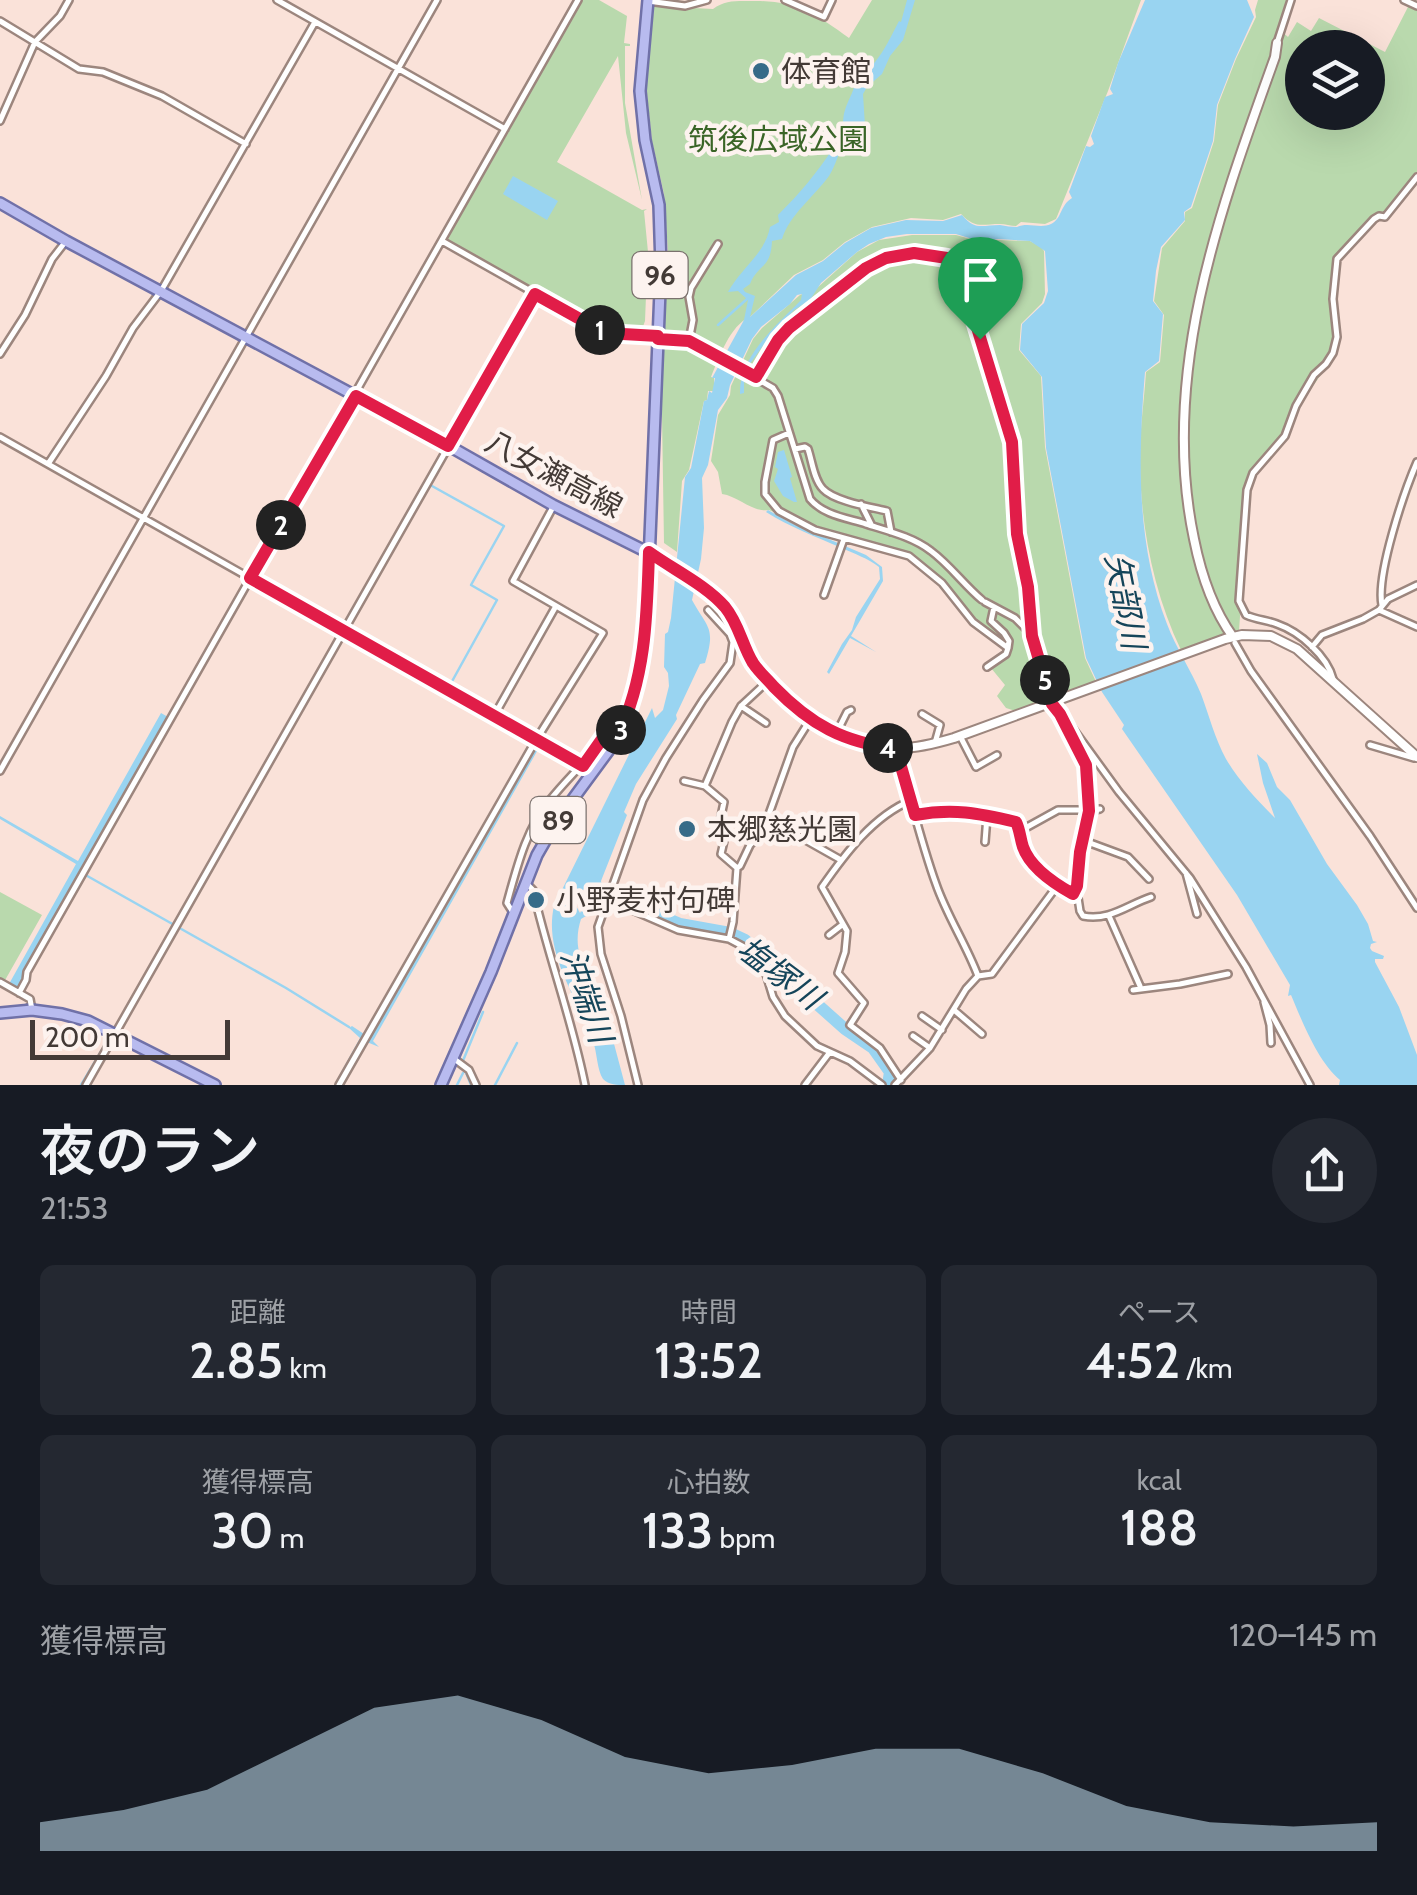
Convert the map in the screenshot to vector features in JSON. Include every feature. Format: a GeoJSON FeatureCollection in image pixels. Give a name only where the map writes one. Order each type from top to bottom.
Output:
{"type":"FeatureCollection","features":[{"type":"Feature","properties":{"kind":"main road","name":"八女瀬高線"},"geometry":{"type":"LineString","coordinates":[[0,203],[554,505],[649,552],[661,250],[659,205],[640,91],[648,1]]}},
{"type":"Feature","properties":{"kind":"main road"},"geometry":{"type":"LineString","coordinates":[[1231,640],[1206,586],[1188,511],[1184,461],[1186,398],[1204,274],[1220,213],[1277,44]]}},
{"type":"Feature","properties":{"kind":"main road"},"geometry":{"type":"LineString","coordinates":[[649,552],[722,602],[734,618],[756,668],[789,703],[810,720],[865,744],[896,749],[935,743],[1231,640],[1259,635],[1278,638],[1296,648],[1417,758]]}},
{"type":"Feature","properties":{"kind":"main road","name":"89"},"geometry":{"type":"LineString","coordinates":[[441,1085],[537,855],[556,822],[612,746],[627,717],[640,674],[649,552]]}},
{"type":"Feature","properties":{"kind":"main road"},"geometry":{"type":"LineString","coordinates":[[3,1012],[32,1010],[88,1021],[215,1085]]}},
{"type":"Feature","properties":{"kind":"street"},"geometry":{"type":"LineString","coordinates":[[0,121],[35,42],[60,16],[69,0]]}},
{"type":"Feature","properties":{"kind":"street"},"geometry":{"type":"LineString","coordinates":[[277,0],[506,130]]}},
{"type":"Feature","properties":{"kind":"street"},"geometry":{"type":"LineString","coordinates":[[0,771],[437,0]]}},
{"type":"Feature","properties":{"kind":"street"},"geometry":{"type":"LineString","coordinates":[[19,993],[27,972],[578,0]]}},
{"type":"Feature","properties":{"kind":"street"},"geometry":{"type":"LineString","coordinates":[[648,1],[708,0]]}},
{"type":"Feature","properties":{"kind":"street"},"geometry":{"type":"LineString","coordinates":[[786,0],[824,17],[832,0]]}},
{"type":"Feature","properties":{"kind":"street"},"geometry":{"type":"LineString","coordinates":[[1277,44],[1290,0]]}},
{"type":"Feature","properties":{"kind":"street"},"geometry":{"type":"LineString","coordinates":[[1404,0],[1417,6]]}},
{"type":"Feature","properties":{"kind":"street"},"geometry":{"type":"LineString","coordinates":[[0,21],[80,70],[103,72],[162,96],[246,144]]}},
{"type":"Feature","properties":{"kind":"street"},"geometry":{"type":"LineString","coordinates":[[48,464],[133,328],[161,291],[314,22]]}},
{"type":"Feature","properties":{"kind":"street"},"geometry":{"type":"LineString","coordinates":[[1334,681],[1332,672],[1312,647],[1294,631],[1246,615],[1240,601],[1248,481],[1285,436],[1296,406],[1336,346],[1336,259],[1374,219],[1384,217],[1417,178]]}},
{"type":"Feature","properties":{"kind":"street"},"geometry":{"type":"LineString","coordinates":[[0,354],[26,315],[52,259],[66,241]]}},
{"type":"Feature","properties":{"kind":"street"},"geometry":{"type":"LineString","coordinates":[[442,241],[605,333],[689,341],[773,388],[810,499],[816,506],[922,544],[984,601],[1014,618],[1032,636]]}},
{"type":"Feature","properties":{"kind":"street"},"geometry":{"type":"LineString","coordinates":[[689,341],[693,320],[689,297],[718,244]]}},
{"type":"Feature","properties":{"kind":"street"},"geometry":{"type":"LineString","coordinates":[[756,377],[789,328],[866,268],[886,258],[914,253],[957,262],[1012,442],[1017,534],[1028,587],[1032,636],[1060,714],[1086,765],[1089,810],[1073,894]]}},
{"type":"Feature","properties":{"kind":"street"},"geometry":{"type":"LineString","coordinates":[[86,1085],[535,294]]}},
{"type":"Feature","properties":{"kind":"street"},"geometry":{"type":"LineString","coordinates":[[789,433],[773,440],[765,482],[766,494],[779,511],[815,530],[909,556],[942,583],[974,622],[1008,648]]}},
{"type":"Feature","properties":{"kind":"street"},"geometry":{"type":"LineString","coordinates":[[0,437],[583,766]]}},
{"type":"Feature","properties":{"kind":"street"},"geometry":{"type":"LineString","coordinates":[[795,449],[808,449],[824,490],[886,511],[891,532]]}},
{"type":"Feature","properties":{"kind":"street"},"geometry":{"type":"LineString","coordinates":[[1380,607],[1380,590],[1397,517],[1417,462]]}},
{"type":"Feature","properties":{"kind":"street"},"geometry":{"type":"LineString","coordinates":[[862,504],[872,526]]}},
{"type":"Feature","properties":{"kind":"street"},"geometry":{"type":"LineString","coordinates":[[339,1085],[536,740],[603,633],[513,581],[554,505]]}},
{"type":"Feature","properties":{"kind":"street"},"geometry":{"type":"LineString","coordinates":[[824,595],[844,539]]}},
{"type":"Feature","properties":{"kind":"street"},"geometry":{"type":"LineString","coordinates":[[1312,647],[1322,635],[1364,619],[1388,599],[1417,585]]}},
{"type":"Feature","properties":{"kind":"street"},"geometry":{"type":"LineString","coordinates":[[494,716],[556,606]]}},
{"type":"Feature","properties":{"kind":"street"},"geometry":{"type":"LineString","coordinates":[[987,667],[1006,654],[1010,642],[990,621],[994,607]]}},
{"type":"Feature","properties":{"kind":"street"},"geometry":{"type":"LineString","coordinates":[[1380,607],[1417,627]]}},
{"type":"Feature","properties":{"kind":"street"},"geometry":{"type":"LineString","coordinates":[[708,610],[730,634],[732,652]]}},
{"type":"Feature","properties":{"kind":"street"},"geometry":{"type":"LineString","coordinates":[[638,1085],[601,954],[598,928],[644,800],[702,700],[726,671],[740,632]]}},
{"type":"Feature","properties":{"kind":"street"},"geometry":{"type":"LineString","coordinates":[[1231,640],[1417,908]]}},
{"type":"Feature","properties":{"kind":"street"},"geometry":{"type":"LineString","coordinates":[[705,786],[741,706],[768,681]]}},
{"type":"Feature","properties":{"kind":"street"},"geometry":{"type":"LineString","coordinates":[[741,706],[766,723]]}},
{"type":"Feature","properties":{"kind":"street"},"geometry":{"type":"LineString","coordinates":[[836,734],[851,710]]}},
{"type":"Feature","properties":{"kind":"street"},"geometry":{"type":"LineString","coordinates":[[922,714],[940,725],[935,743]]}},
{"type":"Feature","properties":{"kind":"street"},"geometry":{"type":"LineString","coordinates":[[1060,714],[1186,872],[1213,912],[1310,1085]]}},
{"type":"Feature","properties":{"kind":"street"},"geometry":{"type":"LineString","coordinates":[[729,939],[737,868],[757,838],[793,747],[810,720]]}},
{"type":"Feature","properties":{"kind":"street"},"geometry":{"type":"LineString","coordinates":[[514,914],[507,904],[533,826],[549,800],[583,766],[607,732],[618,735]]}},
{"type":"Feature","properties":{"kind":"street"},"geometry":{"type":"LineString","coordinates":[[960,736],[976,767],[997,755]]}},
{"type":"Feature","properties":{"kind":"street"},"geometry":{"type":"LineString","coordinates":[[1370,745],[1417,758]]}},
{"type":"Feature","properties":{"kind":"street"},"geometry":{"type":"LineString","coordinates":[[896,749],[936,884],[978,976]]}},
{"type":"Feature","properties":{"kind":"street"},"geometry":{"type":"LineString","coordinates":[[706,751],[717,757]]}},
{"type":"Feature","properties":{"kind":"street"},"geometry":{"type":"LineString","coordinates":[[684,781],[705,786],[724,802],[720,820],[727,828],[721,854],[737,868]]}},
{"type":"Feature","properties":{"kind":"street"},"geometry":{"type":"LineString","coordinates":[[912,800],[876,822],[822,887],[847,931],[838,974],[864,1002],[850,1024],[880,1048],[897,1083],[930,1048],[966,989],[978,976],[992,974],[1057,886]]}},
{"type":"Feature","properties":{"kind":"street"},"geometry":{"type":"LineString","coordinates":[[1020,831],[1058,810],[1100,809]]}},
{"type":"Feature","properties":{"kind":"street"},"geometry":{"type":"LineString","coordinates":[[915,815],[941,810],[1016,822],[1025,853],[1057,886],[1078,898],[1083,916],[1109,916],[1151,897]]}},
{"type":"Feature","properties":{"kind":"street"},"geometry":{"type":"LineString","coordinates":[[985,842],[988,816]]}},
{"type":"Feature","properties":{"kind":"street"},"geometry":{"type":"LineString","coordinates":[[764,822],[786,828],[841,860]]}},
{"type":"Feature","properties":{"kind":"street"},"geometry":{"type":"LineString","coordinates":[[1082,840],[1128,857],[1150,880]]}},
{"type":"Feature","properties":{"kind":"street"},"geometry":{"type":"LineString","coordinates":[[1186,872],[1197,914]]}},
{"type":"Feature","properties":{"kind":"street"},"geometry":{"type":"LineString","coordinates":[[526,883],[532,890],[572,1024],[585,1085]]}},
{"type":"Feature","properties":{"kind":"street"},"geometry":{"type":"LineString","coordinates":[[616,903],[678,930],[729,939],[746,948],[759,960],[785,1016],[817,1046],[850,1061],[882,1085]]}},
{"type":"Feature","properties":{"kind":"street"},"geometry":{"type":"LineString","coordinates":[[1109,916],[1141,987]]}},
{"type":"Feature","properties":{"kind":"street"},"geometry":{"type":"LineString","coordinates":[[828,935],[844,924]]}},
{"type":"Feature","properties":{"kind":"street"},"geometry":{"type":"LineString","coordinates":[[1122,946],[1132,942]]}},
{"type":"Feature","properties":{"kind":"street"},"geometry":{"type":"LineString","coordinates":[[1132,990],[1228,974]]}},
{"type":"Feature","properties":{"kind":"street"},"geometry":{"type":"LineString","coordinates":[[0,982],[30,999],[32,1010]]}},
{"type":"Feature","properties":{"kind":"street"},"geometry":{"type":"LineString","coordinates":[[958,983],[966,989]]}},
{"type":"Feature","properties":{"kind":"street"},"geometry":{"type":"LineString","coordinates":[[1264,999],[1270,1043]]}},
{"type":"Feature","properties":{"kind":"street"},"geometry":{"type":"LineString","coordinates":[[953,1007],[982,1034]]}},
{"type":"Feature","properties":{"kind":"street"},"geometry":{"type":"LineString","coordinates":[[922,1016],[942,1030]]}},
{"type":"Feature","properties":{"kind":"street"},"geometry":{"type":"LineString","coordinates":[[912,1036],[930,1048]]}},
{"type":"Feature","properties":{"kind":"street"},"geometry":{"type":"LineString","coordinates":[[805,1085],[830,1052]]}},
{"type":"Feature","properties":{"kind":"street"},"geometry":{"type":"LineString","coordinates":[[453,1058],[468,1070],[476,1085]]}},
{"type":"Feature","properties":{"kind":"green space","name":"筑後広域公園"},"geometry":{"type":"Polygon","coordinates":[[[581,0],[599,0],[627,16],[624,43],[630,46],[625,46],[625,103],[642,200],[626,133],[618,56],[557,162],[642,210],[647,209],[647,268],[651,270],[647,271],[641,332],[605,330],[449,242],[448,237],[581,0]]]}},
{"type":"Feature","properties":{"kind":"green space","name":"筑後広域公園"},"geometry":{"type":"Polygon","coordinates":[[[872,0],[1141,0],[1056,219],[1045,224],[979,225],[961,214],[943,220],[911,218],[872,227],[794,275],[737,327],[711,377],[714,391],[708,391],[704,401],[689,470],[682,481],[677,552],[664,543],[661,352],[668,251],[664,194],[652,141],[646,85],[654,6],[713,9],[736,1],[780,3],[815,15],[849,38],[872,0]]]}},
{"type":"Feature","properties":{"kind":"green space"},"geometry":{"type":"Polygon","coordinates":[[[1258,0],[1288,0],[1279,29],[1285,34],[1285,130],[1385,130],[1385,52],[1409,5],[1417,9],[1417,175],[1386,213],[1376,215],[1335,260],[1334,348],[1300,405],[1289,433],[1249,485],[1239,631],[1181,650],[1156,584],[1141,489],[1146,372],[1160,362],[1164,315],[1154,301],[1162,248],[1185,221],[1185,212],[1192,208],[1214,141],[1218,105],[1256,17],[1258,0]]]}},
{"type":"Feature","properties":{"kind":"green space"},"geometry":{"type":"Polygon","coordinates":[[[1319,18],[1342,30],[1312,30],[1319,18]]]}},
{"type":"Feature","properties":{"kind":"green space"},"geometry":{"type":"Polygon","coordinates":[[[1297,22],[1309,30],[1292,30],[1297,22]]]}},
{"type":"Feature","properties":{"kind":"green space","name":"筑後広域公園"},"geometry":{"type":"Polygon","coordinates":[[[956,235],[985,243],[1030,241],[1044,251],[1045,294],[1042,303],[1021,324],[1019,350],[1041,376],[1045,447],[1085,658],[1097,684],[1019,712],[1006,708],[997,696],[1005,685],[991,668],[1008,656],[1006,649],[974,626],[940,584],[896,553],[830,537],[722,494],[718,472],[711,461],[718,415],[753,339],[762,328],[800,295],[817,288],[857,252],[879,240],[956,235]]]}},
{"type":"Feature","properties":{"kind":"green space"},"geometry":{"type":"Polygon","coordinates":[[[0,892],[42,915],[4,982],[0,980],[0,892]]]}},
{"type":"Feature","properties":{"kind":"water"},"geometry":{"type":"Polygon","coordinates":[[[907,0],[915,0],[903,40],[882,74],[863,94],[865,126],[845,140],[829,176],[796,214],[782,239],[772,241],[767,262],[743,289],[755,296],[750,317],[796,275],[871,228],[906,220],[943,221],[962,215],[979,226],[1043,226],[1055,222],[1072,198],[1069,192],[1086,146],[1094,144],[1091,136],[1105,97],[1113,94],[1110,89],[1118,63],[1145,0],[1247,0],[1254,17],[1217,105],[1213,141],[1191,207],[1161,247],[1156,271],[1153,301],[1163,314],[1159,361],[1145,372],[1141,436],[1142,499],[1150,563],[1167,624],[1231,767],[1275,818],[1257,754],[1267,763],[1277,787],[1290,800],[1368,924],[1373,941],[1377,942],[1370,948],[1384,956],[1375,962],[1399,1007],[1417,1055],[1417,1085],[1339,1085],[1340,1080],[1318,1052],[1291,995],[1288,996],[1290,985],[1237,895],[1122,729],[1124,725],[1086,658],[1046,448],[1042,377],[1020,350],[1022,324],[1044,303],[1048,291],[1045,251],[1030,241],[982,242],[956,234],[886,237],[857,252],[821,283],[810,300],[794,310],[767,340],[749,365],[744,393],[740,394],[741,380],[753,354],[801,300],[802,294],[797,295],[752,339],[718,410],[702,478],[704,528],[692,600],[710,635],[705,663],[700,664],[677,719],[636,784],[601,881],[600,894],[587,884],[575,904],[580,913],[592,901],[581,919],[578,949],[595,996],[605,1010],[625,1085],[608,1082],[601,1075],[593,1041],[553,941],[554,906],[652,708],[655,718],[663,710],[669,686],[664,667],[665,634],[671,618],[685,477],[691,468],[704,401],[709,391],[712,393],[712,378],[744,320],[748,300],[738,291],[728,292],[758,253],[770,227],[779,222],[778,215],[840,140],[855,73],[862,76],[879,56],[901,22],[907,0]]]}},
{"type":"Feature","properties":{"kind":"water"},"geometry":{"type":"Polygon","coordinates":[[[513,176],[558,201],[547,220],[503,194],[513,176]]]}},
{"type":"Feature","properties":{"kind":"water"},"geometry":{"type":"Polygon","coordinates":[[[784,450],[797,502],[783,496],[774,481],[778,452],[784,450]]]}},
{"type":"Feature","properties":{"kind":"water"},"geometry":{"type":"Polygon","coordinates":[[[768,510],[866,555],[882,567],[883,581],[851,636],[876,652],[850,638],[827,672],[880,579],[879,567],[784,522],[768,510]]]}},
{"type":"Feature","properties":{"kind":"water"},"geometry":{"type":"Polygon","coordinates":[[[161,713],[168,717],[18,988],[9,984],[76,864],[0,816],[78,861],[161,713]]]}},
{"type":"Feature","properties":{"kind":"water"},"geometry":{"type":"Polygon","coordinates":[[[537,745],[540,746],[373,1041],[379,1047],[362,1040],[334,1085],[360,1038],[349,1028],[352,1026],[370,1038],[537,745]]]}},
{"type":"Feature","properties":{"kind":"waterway"},"geometry":{"type":"LineString","coordinates":[[718,325],[747,299]]}},
{"type":"Feature","properties":{"kind":"waterway"},"geometry":{"type":"LineString","coordinates":[[432,486],[504,526],[471,585],[497,600],[450,685]]}},
{"type":"Feature","properties":{"kind":"waterway"},"geometry":{"type":"LineString","coordinates":[[82,873],[349,1027]]}},
{"type":"Feature","properties":{"kind":"waterway","name":"塩塚川"},"geometry":{"type":"LineString","coordinates":[[591,880],[600,890],[680,924],[730,933],[745,940],[845,1029],[873,1048],[890,1072],[888,1085]]}},
{"type":"Feature","properties":{"kind":"waterway"},"geometry":{"type":"LineString","coordinates":[[460,1068],[483,1012]]}},
{"type":"Feature","properties":{"kind":"waterway"},"geometry":{"type":"LineString","coordinates":[[81,1085],[108,1040]]}},
{"type":"Feature","properties":{"kind":"waterway"},"geometry":{"type":"LineString","coordinates":[[495,1085],[517,1043]]}},
{"type":"Feature","properties":{"kind":"waterway"},"geometry":{"type":"LineString","coordinates":[[460,1068],[465,1070],[471,1085]]}},
{"type":"Feature","properties":{"kind":"waterway"},"geometry":{"type":"LineString","coordinates":[[457,1085],[463,1073]]}},
{"type":"Feature","properties":{"kind":"place","name":"体育館"},"geometry":{"type":"Point","coordinates":[761,71]}},
{"type":"Feature","properties":{"kind":"place","name":"本郷慈光園"},"geometry":{"type":"Point","coordinates":[687,829]}},
{"type":"Feature","properties":{"kind":"place","name":"小野麦村句碑"},"geometry":{"type":"Point","coordinates":[536,900]}},
{"type":"Feature","properties":{"kind":"route"},"geometry":{"type":"LineString","coordinates":[[914,253],[957,262],[980,339],[1012,442],[1017,534],[1028,587],[1032,636],[1052,704],[1086,765],[1089,811],[1073,894],[1057,886],[1025,853],[1016,822],[960,811],[915,815],[896,749],[847,739],[796,709],[756,668],[734,618],[722,602],[649,552],[647,611],[635,693],[618,735],[607,732],[583,766],[250,578],[356,396],[448,446],[535,294],[605,333],[689,341],[756,377],[789,328],[866,268],[886,258],[914,253]]}},
{"type":"Feature","properties":{"kind":"water label","name":"矢部川"},"geometry":{"type":"Point","coordinates":[1126,601]}},
{"type":"Feature","properties":{"kind":"water label","name":"沖端川"},"geometry":{"type":"Point","coordinates":[587,996]}}]}
